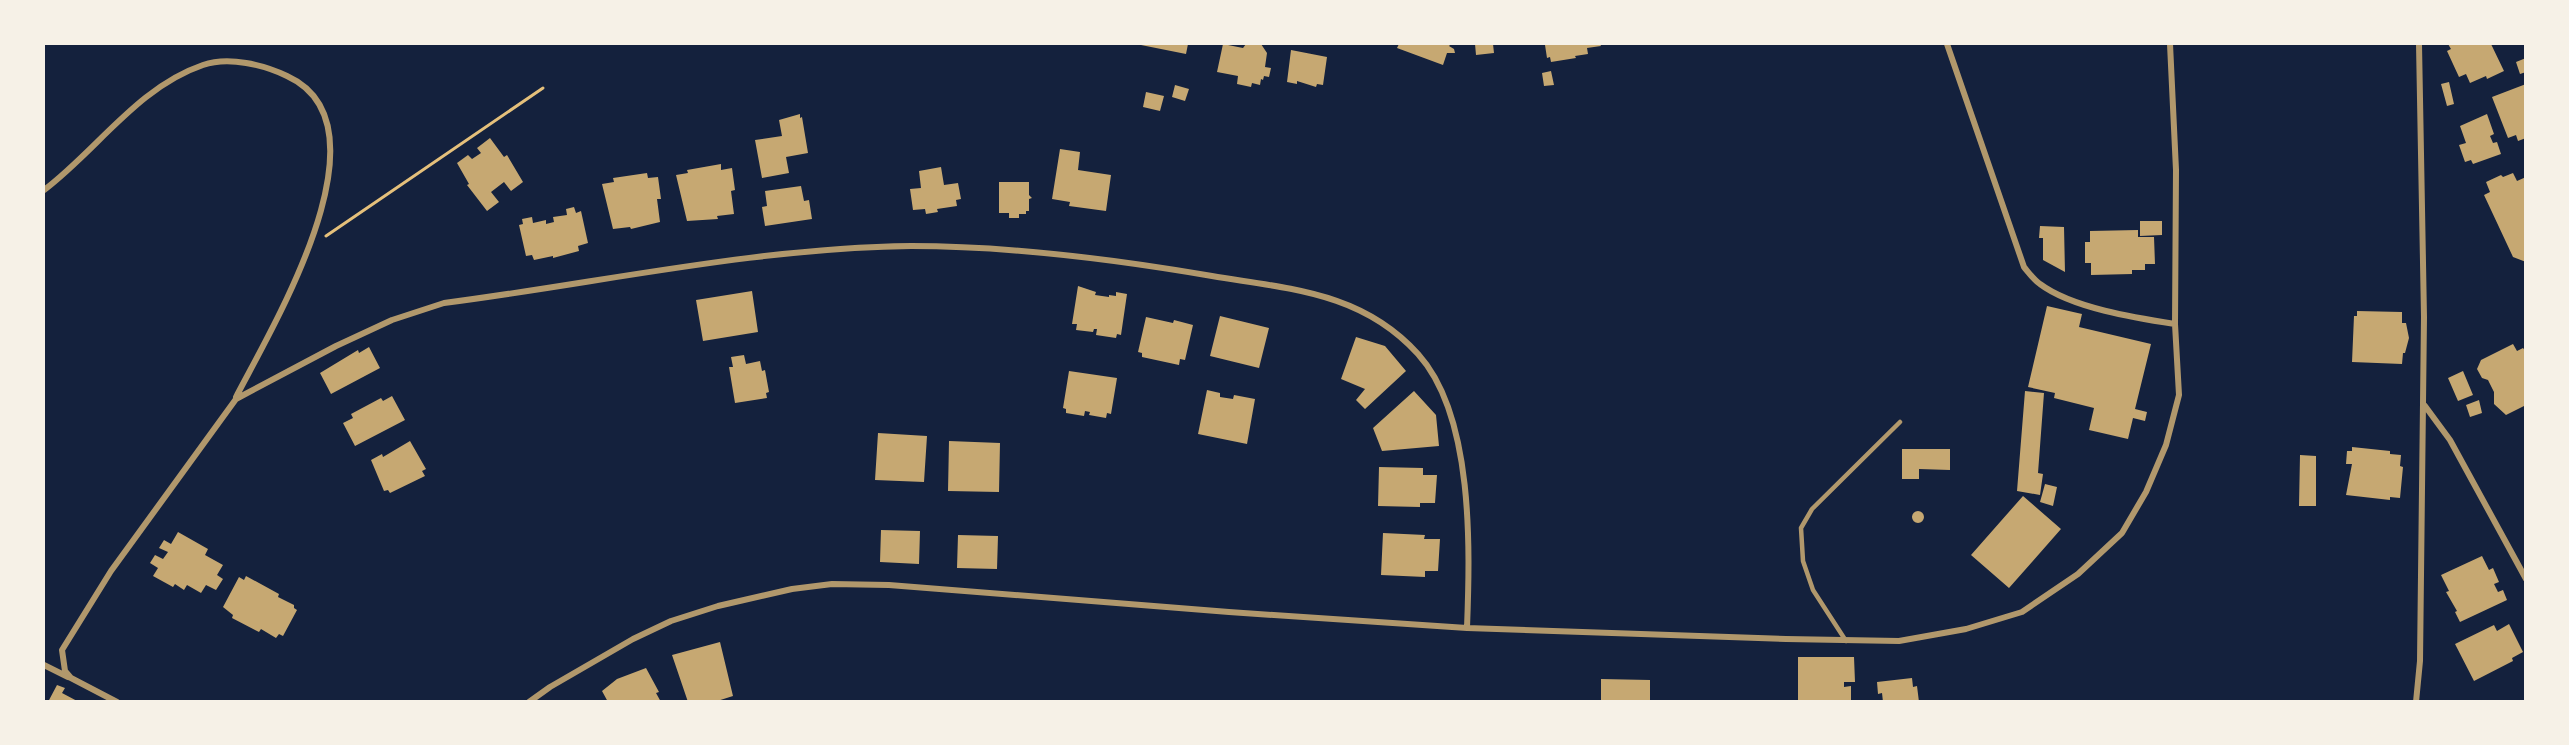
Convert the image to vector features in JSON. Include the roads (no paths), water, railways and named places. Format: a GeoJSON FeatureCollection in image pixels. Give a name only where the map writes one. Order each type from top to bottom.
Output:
{"type":"FeatureCollection","features":[{"type":"Feature","properties":{"kind":"street"},"geometry":{"type":"LineString","coordinates":[[1947,44],[2024,267],[2040,284],[2084,304],[2122,315],[2175,324]]}},
{"type":"Feature","properties":{"kind":"street"},"geometry":{"type":"LineString","coordinates":[[529,702],[550,687],[624,644],[671,621],[718,606],[792,589],[832,584],[889,585],[1467,628],[1846,640],[1899,641],[1966,629],[2022,612],[2078,574],[2122,533],[2146,492],[2166,445],[2179,395],[2175,324],[2176,170],[2170,44]]}},
{"type":"Feature","properties":{"kind":"street"},"geometry":{"type":"LineString","coordinates":[[2416,702],[2420,662],[2424,405],[2419,44]]}},
{"type":"Feature","properties":{"kind":"street"},"geometry":{"type":"LineString","coordinates":[[44,190],[68,172],[142,100],[178,76],[205,64],[243,62],[270,68],[303,83],[320,102],[331,134],[329,175],[322,211],[309,248],[236,399],[111,571],[79,619],[62,650],[65,671],[71,678]]}},
{"type":"Feature","properties":{"kind":"street"},"geometry":{"type":"LineString","coordinates":[[236,399],[336,346],[392,320],[444,303],[809,252],[908,246],[986,247],[1090,258],[1313,293],[1361,309],[1394,332],[1419,355],[1442,391],[1456,432],[1463,478],[1468,591],[1467,628]]}},
{"type":"Feature","properties":{"kind":"street"},"geometry":{"type":"LineString","coordinates":[[2424,405],[2450,440],[2526,579]]}},
{"type":"Feature","properties":{"kind":"street"},"geometry":{"type":"LineString","coordinates":[[44,665],[117,702]]}},
{"type":"Feature","properties":{"kind":"lane"},"geometry":{"type":"LineString","coordinates":[[1846,640],[1813,590],[1803,561],[1801,528],[1812,509],[1900,422]]}}]}
